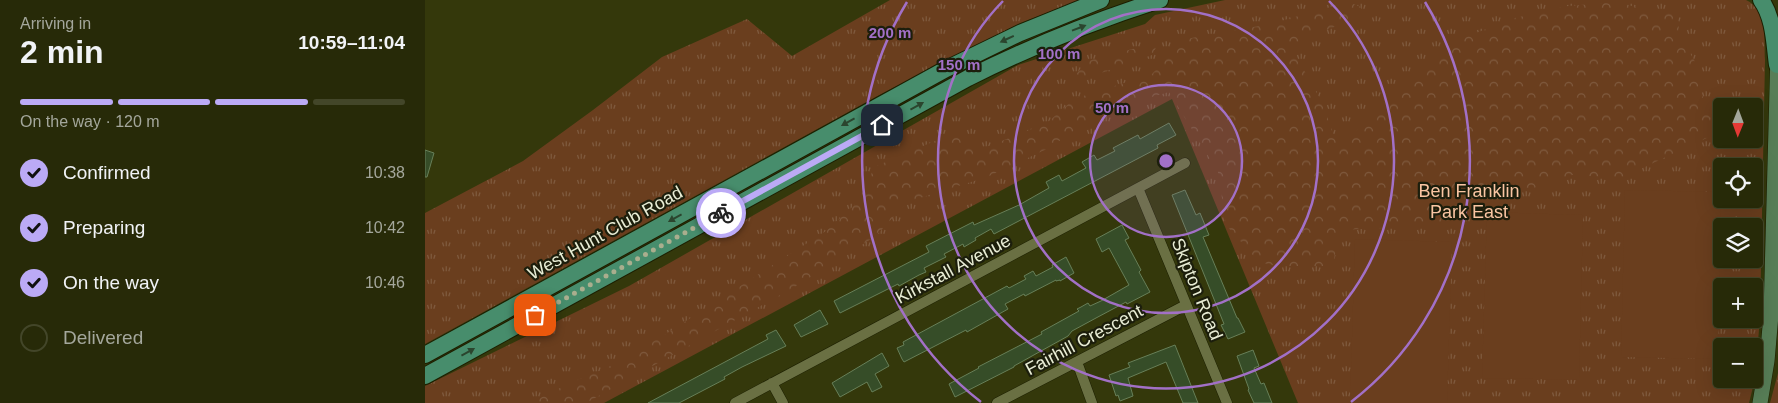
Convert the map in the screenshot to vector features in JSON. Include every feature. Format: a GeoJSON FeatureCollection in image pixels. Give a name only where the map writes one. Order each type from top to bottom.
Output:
{"type":"FeatureCollection","features":[{"type":"Feature","properties":{"kind":"main road","name":"West Hunt Club Road"},"geometry":{"type":"LineString","coordinates":[[425,355],[946,69],[1020,33],[1101,0]]}},
{"type":"Feature","properties":{"kind":"main road"},"geometry":{"type":"LineString","coordinates":[[425,376],[968,78],[1075,29],[1160,0]]}},
{"type":"Feature","properties":{"kind":"main road"},"geometry":{"type":"LineString","coordinates":[[1761,0],[1767,8],[1771,20],[1778,64]]}},
{"type":"Feature","properties":{"kind":"street"},"geometry":{"type":"LineString","coordinates":[[1760,403],[1767,361],[1771,315],[1778,49]]}},
{"type":"Feature","properties":{"kind":"street","name":"Kirkstall Avenue"},"geometry":{"type":"LineString","coordinates":[[735,403],[1185,163]]}},
{"type":"Feature","properties":{"kind":"street","name":"Skipton Road"},"geometry":{"type":"LineString","coordinates":[[1138,188],[1227,403]]}},
{"type":"Feature","properties":{"kind":"street","name":"Fairhill Crescent"},"geometry":{"type":"LineString","coordinates":[[997,403],[1186,304]]}},
{"type":"Feature","properties":{"kind":"street"},"geometry":{"type":"LineString","coordinates":[[1077,362],[1092,403]]}},
{"type":"Feature","properties":{"kind":"street"},"geometry":{"type":"LineString","coordinates":[[772,383],[783,403]]}},
{"type":"Feature","properties":{"kind":"green space"},"geometry":{"type":"Polygon","coordinates":[[[890,0],[1080,0],[1020,23],[883,93],[425,344],[425,213],[523,161],[662,57],[747,19],[792,56],[890,0]]]}},
{"type":"Feature","properties":{"kind":"green space","name":"Ben Franklin Park East"},"geometry":{"type":"Polygon","coordinates":[[[1225,0],[1746,0],[1758,11],[1764,35],[1763,163],[1763,158],[1713,158],[1713,208],[1762,208],[1762,218],[1713,218],[1713,268],[1761,268],[1761,278],[1713,278],[1713,328],[1759,328],[1758,338],[1713,338],[1713,388],[1753,388],[1749,403],[1298,403],[1172,99],[604,403],[425,403],[425,386],[629,286],[1018,65],[1145,24],[1155,15],[1225,0]]]}},
{"type":"Feature","properties":{"kind":"green space"},"geometry":{"type":"Polygon","coordinates":[[[1348,2],[1361,7],[1362,16],[1301,40],[1296,56],[1323,104],[1334,137],[1351,137],[1369,116],[1455,41],[1515,18],[1568,6],[1605,3],[1678,11],[1679,34],[1698,67],[1698,89],[1710,109],[1711,136],[1621,178],[1572,175],[1470,210],[1430,226],[1339,230],[1333,266],[1277,266],[1259,262],[1226,225],[1218,172],[1169,92],[1103,111],[1049,148],[987,177],[907,202],[876,236],[793,288],[586,403],[530,403],[570,383],[605,369],[661,337],[826,231],[862,198],[874,167],[951,134],[984,148],[1047,123],[1074,99],[1152,74],[1186,39],[1270,24],[1348,2]]]}},
{"type":"Feature","properties":{"kind":"green space"},"geometry":{"type":"Polygon","coordinates":[[[1159,42],[1152,55],[1087,78],[1076,74],[1087,61],[1159,42]]]}},
{"type":"Feature","properties":{"kind":"green space"},"geometry":{"type":"Polygon","coordinates":[[[1625,190],[1713,192],[1713,208],[1721,208],[1721,218],[1713,218],[1713,268],[1720,268],[1719,278],[1713,278],[1713,328],[1719,328],[1718,338],[1713,338],[1713,359],[1621,357],[1625,190]]]}},
{"type":"Feature","properties":{"kind":"green space"},"geometry":{"type":"Polygon","coordinates":[[[1487,212],[1583,215],[1579,380],[1482,378],[1487,212]]]}},
{"type":"Feature","properties":{"kind":"green space"},"geometry":{"type":"Polygon","coordinates":[[[1355,239],[1452,242],[1447,403],[1350,403],[1355,239]]]}},
{"type":"Feature","properties":{"kind":"green space"},"geometry":{"type":"Polygon","coordinates":[[[1778,373],[1778,403],[1770,403],[1778,373]]]}},
{"type":"Feature","properties":{"kind":"building"},"geometry":{"type":"Polygon","coordinates":[[[1169,123],[1176,135],[1157,145],[1158,148],[994,234],[991,229],[964,247],[963,244],[944,254],[946,257],[924,268],[926,272],[840,313],[834,301],[929,252],[926,246],[973,222],[974,225],[1019,205],[1049,188],[1046,182],[1059,175],[1062,181],[1086,168],[1082,162],[1094,155],[1097,160],[1115,151],[1113,148],[1138,135],[1140,139],[1169,123]]]}},
{"type":"Feature","properties":{"kind":"building"},"geometry":{"type":"Polygon","coordinates":[[[425,150],[434,153],[427,177],[425,177],[425,150]]]}},
{"type":"Feature","properties":{"kind":"building"},"geometry":{"type":"Polygon","coordinates":[[[1185,190],[1196,215],[1200,213],[1209,235],[1203,237],[1237,318],[1245,332],[1228,339],[1221,325],[1224,324],[1172,195],[1185,190]]]}},
{"type":"Feature","properties":{"kind":"building"},"geometry":{"type":"Polygon","coordinates":[[[1122,225],[1129,238],[1125,240],[1150,292],[1096,318],[1014,367],[955,397],[949,384],[1042,334],[1041,332],[1079,311],[1077,309],[1088,303],[1090,306],[1101,301],[1129,285],[1109,248],[1102,252],[1096,239],[1122,225]]]}},
{"type":"Feature","properties":{"kind":"building"},"geometry":{"type":"Polygon","coordinates":[[[1066,257],[1074,273],[1060,281],[1056,280],[1005,304],[1008,309],[967,332],[966,330],[904,362],[902,359],[897,348],[904,345],[903,342],[1007,286],[1009,288],[1026,279],[1024,276],[1033,271],[1036,276],[1066,257]]]}},
{"type":"Feature","properties":{"kind":"building"},"geometry":{"type":"Polygon","coordinates":[[[820,310],[828,324],[801,337],[794,325],[820,310]]]}},
{"type":"Feature","properties":{"kind":"building"},"geometry":{"type":"Polygon","coordinates":[[[776,330],[786,346],[742,367],[724,377],[725,379],[679,403],[648,403],[768,339],[766,335],[776,330]]]}},
{"type":"Feature","properties":{"kind":"building"},"geometry":{"type":"Polygon","coordinates":[[[1175,345],[1198,403],[1183,403],[1166,362],[1128,378],[1133,396],[1120,401],[1118,395],[1116,396],[1109,375],[1130,367],[1128,363],[1175,345]]]}},
{"type":"Feature","properties":{"kind":"building"},"geometry":{"type":"Polygon","coordinates":[[[1253,350],[1259,366],[1254,368],[1261,384],[1264,383],[1272,403],[1254,403],[1248,390],[1237,356],[1253,350]]]}},
{"type":"Feature","properties":{"kind":"building"},"geometry":{"type":"Polygon","coordinates":[[[882,353],[889,366],[875,374],[882,387],[872,392],[867,382],[840,397],[832,383],[882,353]]]}},
{"type":"Feature","properties":{"kind":"way so far"},"geometry":{"type":"LineString","coordinates":[[535,315],[721,213]]}},
{"type":"Feature","properties":{"kind":"route"},"geometry":{"type":"LineString","coordinates":[[721,213],[882,125]]}}]}
